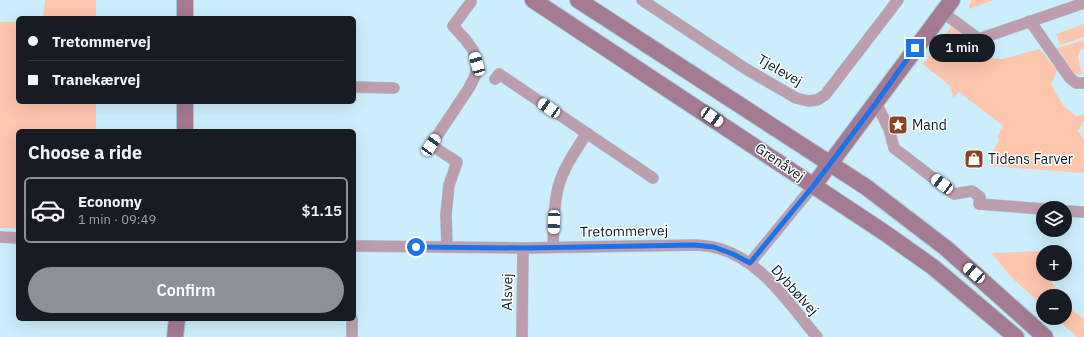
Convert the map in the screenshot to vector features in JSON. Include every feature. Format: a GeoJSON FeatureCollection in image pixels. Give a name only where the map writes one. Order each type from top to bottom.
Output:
{"type":"FeatureCollection","features":[{"type":"Feature","properties":{"kind":"main road"},"geometry":{"type":"LineString","coordinates":[[185,16],[186,0]]}},
{"type":"Feature","properties":{"kind":"main road","name":"Grenåvej"},"geometry":{"type":"LineString","coordinates":[[533,0],[885,232],[932,267],[1016,337]]}},
{"type":"Feature","properties":{"kind":"main road","name":"Grenåvej"},"geometry":{"type":"LineString","coordinates":[[578,0],[876,194],[947,249],[1045,337]]}},
{"type":"Feature","properties":{"kind":"main road"},"geometry":{"type":"LineString","coordinates":[[814,185],[947,6]]}},
{"type":"Feature","properties":{"kind":"main road"},"geometry":{"type":"LineString","coordinates":[[185,104],[185,129]]}},
{"type":"Feature","properties":{"kind":"main road"},"geometry":{"type":"LineString","coordinates":[[175,337],[177,321]]}},
{"type":"Feature","properties":{"kind":"street","name":"Tjelevej"},"geometry":{"type":"LineString","coordinates":[[642,0],[746,69],[796,98],[808,101],[817,100],[825,95],[898,0]]}},
{"type":"Feature","properties":{"kind":"street"},"geometry":{"type":"LineString","coordinates":[[447,247],[446,214],[449,185],[457,162],[431,145],[469,88],[476,74],[477,64],[473,50],[453,26],[471,2]]}},
{"type":"Feature","properties":{"kind":"street"},"geometry":{"type":"LineString","coordinates":[[947,6],[979,39],[1084,3]]}},
{"type":"Feature","properties":{"kind":"street"},"geometry":{"type":"LineString","coordinates":[[1030,21],[1070,78],[1076,83],[1084,83]]}},
{"type":"Feature","properties":{"kind":"street"},"geometry":{"type":"LineString","coordinates":[[495,79],[499,74],[653,178]]}},
{"type":"Feature","properties":{"kind":"street"},"geometry":{"type":"LineString","coordinates":[[356,87],[394,88]]}},
{"type":"Feature","properties":{"kind":"street"},"geometry":{"type":"LineString","coordinates":[[876,103],[889,129],[894,148],[954,194],[972,191],[980,197],[979,204],[1036,208]]}},
{"type":"Feature","properties":{"kind":"street"},"geometry":{"type":"LineString","coordinates":[[553,247],[554,208],[558,187],[566,166],[587,133]]}},
{"type":"Feature","properties":{"kind":"street"},"geometry":{"type":"LineString","coordinates":[[750,263],[814,185]]}},
{"type":"Feature","properties":{"kind":"street"},"geometry":{"type":"LineString","coordinates":[[1072,211],[1084,212]]}},
{"type":"Feature","properties":{"kind":"street"},"geometry":{"type":"LineString","coordinates":[[0,237],[16,238]]}},
{"type":"Feature","properties":{"kind":"street","name":"Tretommervej"},"geometry":{"type":"LineString","coordinates":[[356,246],[523,248],[695,245],[714,247],[733,254],[750,263]]}},
{"type":"Feature","properties":{"kind":"street","name":"Alsvej"},"geometry":{"type":"LineString","coordinates":[[522,337],[523,248]]}},
{"type":"Feature","properties":{"kind":"street","name":"Dybbølvej"},"geometry":{"type":"LineString","coordinates":[[750,263],[771,282],[817,337]]}},
{"type":"Feature","properties":{"kind":"street"},"geometry":{"type":"LineString","coordinates":[[352,321],[352,337]]}},
{"type":"Feature","properties":{"kind":"shaded area"},"geometry":{"type":"Polygon","coordinates":[[[45,0],[96,0],[96,16],[43,16],[45,0]]]}},
{"type":"Feature","properties":{"kind":"shaded area"},"geometry":{"type":"Polygon","coordinates":[[[972,0],[994,0],[969,9],[969,5],[972,0]]]}},
{"type":"Feature","properties":{"kind":"shaded area"},"geometry":{"type":"Polygon","coordinates":[[[0,22],[16,22],[16,104],[96,104],[96,129],[16,129],[16,228],[0,228],[0,22]]]}},
{"type":"Feature","properties":{"kind":"shaded area"},"geometry":{"type":"Polygon","coordinates":[[[1084,24],[1084,37],[1060,45],[1056,34],[1084,24]]]}},
{"type":"Feature","properties":{"kind":"shaded area"},"geometry":{"type":"Polygon","coordinates":[[[952,26],[966,38],[965,45],[979,56],[1002,59],[1040,49],[1057,70],[1051,85],[1063,105],[1077,117],[1084,113],[1084,121],[1078,131],[1084,139],[1084,173],[990,166],[993,150],[999,141],[997,136],[1003,126],[959,92],[953,98],[951,87],[923,64],[952,26]]]}},
{"type":"Feature","properties":{"kind":"shaded area"},"geometry":{"type":"Polygon","coordinates":[[[1084,40],[1084,48],[1081,49],[1078,57],[1082,74],[1075,75],[1057,48],[1084,40]]]}},
{"type":"Feature","properties":{"kind":"shaded area"},"geometry":{"type":"Polygon","coordinates":[[[1036,251],[1036,281],[1052,281],[1056,289],[1036,289],[1036,300],[1012,278],[991,253],[1036,251]]]}},
{"type":"Feature","properties":{"kind":"shaded area"},"geometry":{"type":"Polygon","coordinates":[[[1072,310],[1084,319],[1084,337],[1077,337],[1064,325],[1072,325],[1072,310]]]}},
{"type":"Feature","properties":{"kind":"place","name":"Mand"},"geometry":{"type":"Point","coordinates":[898,125]}},
{"type":"Feature","properties":{"kind":"place","name":"Tidens Farver"},"geometry":{"type":"Point","coordinates":[974,159]}},
{"type":"Feature","properties":{"kind":"route"},"geometry":{"type":"LineString","coordinates":[[416,247],[523,248],[695,245],[714,247],[733,254],[750,263],[814,185],[876,103],[915,48]]}}]}
